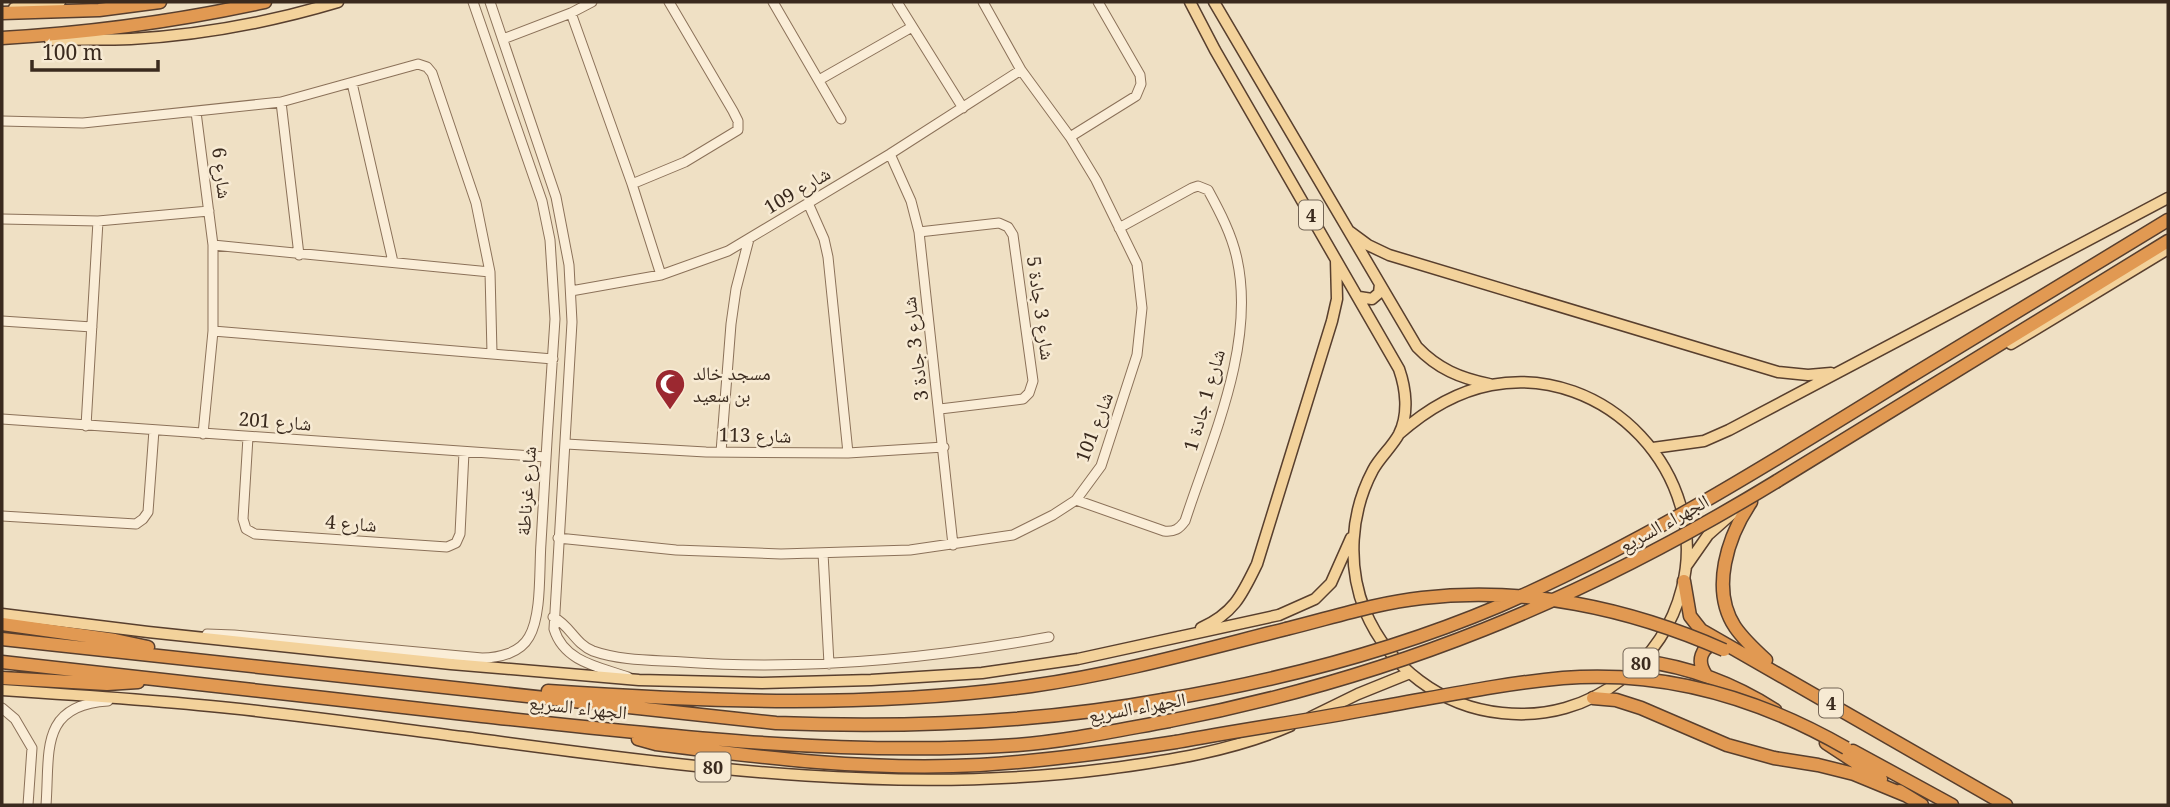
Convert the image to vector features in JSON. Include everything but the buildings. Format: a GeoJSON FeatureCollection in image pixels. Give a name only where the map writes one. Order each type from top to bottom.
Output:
{"type":"FeatureCollection","features":[{"type":"Feature","properties":{"kind":"highway"},"geometry":{"type":"LineString","coordinates":[[2,11],[99,10],[160,2]]}},
{"type":"Feature","properties":{"kind":"highway"},"geometry":{"type":"LineString","coordinates":[[2,39],[162,22],[265,2]]}},
{"type":"Feature","properties":{"kind":"highway","name":"الجهراء السريع"},"geometry":{"type":"LineString","coordinates":[[2,639],[381,679],[738,721],[832,725],[914,724],[1103,710],[1163,700],[1268,679],[1362,653],[1487,610],[1544,585],[1704,502],[2168,220]]}},
{"type":"Feature","properties":{"kind":"highway","name":"الجهراء السريع"},"geometry":{"type":"LineString","coordinates":[[2,662],[607,730],[830,745],[971,747],[1021,744],[1169,721],[1259,703],[1352,677],[1469,636],[1577,591],[1714,519],[2168,241]]}},
{"type":"Feature","properties":{"kind":"highway"},"geometry":{"type":"LineString","coordinates":[[1751,502],[1730,540],[1724,576],[1725,598],[1735,626],[1779,672]]}},
{"type":"Feature","properties":{"kind":"highway","name":"4"},"geometry":{"type":"LineString","coordinates":[[1685,574],[1687,604],[1693,621],[1724,646],[1779,672],[2006,805]]}},
{"type":"Feature","properties":{"kind":"highway"},"geometry":{"type":"LineString","coordinates":[[381,679],[681,699],[797,702],[890,700],[1033,686],[1103,674],[1419,598],[1501,595],[1569,602],[1626,614],[1724,646],[1993,805]]}},
{"type":"Feature","properties":{"kind":"highway"},"geometry":{"type":"LineString","coordinates":[[2,624],[115,640],[196,660]]}},
{"type":"Feature","properties":{"kind":"highway"},"geometry":{"type":"LineString","coordinates":[[1706,675],[1701,669],[1701,655],[1710,644],[1724,646]]}},
{"type":"Feature","properties":{"kind":"highway","name":"4"},"geometry":{"type":"LineString","coordinates":[[1642,661],[1677,666],[1706,675],[1760,701],[1922,805]]}},
{"type":"Feature","properties":{"kind":"highway"},"geometry":{"type":"LineString","coordinates":[[2,678],[107,684],[128,684],[153,679]]}},
{"type":"Feature","properties":{"kind":"highway"},"geometry":{"type":"LineString","coordinates":[[607,730],[656,744],[773,759],[839,764],[978,765],[1066,758],[1176,742],[1480,688],[1564,678],[1652,680],[1720,693],[1785,716],[1952,805]]}},
{"type":"Feature","properties":{"kind":"highway"},"geometry":{"type":"LineString","coordinates":[[1593,698],[1616,700],[1641,708],[1727,745],[1774,758],[1854,774],[1905,795]]}},
{"type":"Feature","properties":{"kind":"main road"},"geometry":{"type":"LineString","coordinates":[[2,11],[60,2]]}},
{"type":"Feature","properties":{"kind":"main road"},"geometry":{"type":"LineString","coordinates":[[2,39],[131,39],[219,29],[338,2]]}},
{"type":"Feature","properties":{"kind":"main road","name":"4"},"geometry":{"type":"LineString","coordinates":[[1190,2],[1215,50],[1396,361],[1406,401],[1399,434]]}},
{"type":"Feature","properties":{"kind":"main road","name":"4"},"geometry":{"type":"LineString","coordinates":[[1214,2],[1417,347],[1431,362],[1451,374],[1491,385]]}},
{"type":"Feature","properties":{"kind":"main road"},"geometry":{"type":"LineString","coordinates":[[1653,448],[1704,441],[1729,430],[2168,198]]}},
{"type":"Feature","properties":{"kind":"main road"},"geometry":{"type":"LineString","coordinates":[[1349,231],[1368,245],[1389,255],[1778,372],[1808,375],[1840,372]]}},
{"type":"Feature","properties":{"kind":"main road","name":"الجهراء السريع"},"geometry":{"type":"LineString","coordinates":[[1685,574],[1716,526],[1751,502],[2168,249]]}},
{"type":"Feature","properties":{"kind":"main road"},"geometry":{"type":"LineString","coordinates":[[1180,638],[1229,612],[1243,593],[1257,564],[1332,321],[1338,287],[1336,257]]}},
{"type":"Feature","properties":{"kind":"main road"},"geometry":{"type":"LineString","coordinates":[[1359,297],[1372,299],[1379,293],[1380,284]]}},
{"type":"Feature","properties":{"kind":"main road","name":"80"},"geometry":{"type":"LineString","coordinates":[[1537,383],[1581,394],[1620,416],[1653,448],[1674,484],[1685,525],[1685,574],[1680,597],[1667,628],[1642,661],[1613,686],[1593,698],[1549,712],[1524,715],[1495,713],[1459,703],[1437,693],[1410,673],[1383,644],[1365,609],[1355,572],[1354,532],[1357,511],[1373,470],[1399,434],[1419,416],[1441,402],[1491,385],[1537,383]]}},
{"type":"Feature","properties":{"kind":"main road","name":"الجهراء السريع"},"geometry":{"type":"LineString","coordinates":[[2,614],[452,664],[639,680],[871,680],[982,673],[1078,659],[1279,615],[1315,599],[1331,583],[1354,532]]}},
{"type":"Feature","properties":{"kind":"main road","name":"80"},"geometry":{"type":"LineString","coordinates":[[2,690],[233,708],[574,752],[761,772],[856,779],[980,780],[1142,764],[1237,744],[1267,736],[1410,673]]}},
{"type":"Feature","properties":{"kind":"street","name":"شارع غرناطة"},"geometry":{"type":"LineString","coordinates":[[181,635],[224,634],[494,658],[513,651],[526,642],[533,627],[536,615],[555,320],[550,240],[542,201],[473,2]]}},
{"type":"Feature","properties":{"kind":"street","name":"شارع غرناطة"},"geometry":{"type":"LineString","coordinates":[[490,2],[561,216],[566,240],[572,322],[553,617],[555,634],[568,653],[585,663],[639,680]]}},
{"type":"Feature","properties":{"kind":"street"},"geometry":{"type":"LineString","coordinates":[[503,39],[592,2]]}},
{"type":"Feature","properties":{"kind":"street"},"geometry":{"type":"LineString","coordinates":[[632,184],[685,162],[738,130],[738,121],[733,111],[669,2]]}},
{"type":"Feature","properties":{"kind":"street"},"geometry":{"type":"LineString","coordinates":[[773,2],[841,119]]}},
{"type":"Feature","properties":{"kind":"street"},"geometry":{"type":"LineString","coordinates":[[897,2],[963,108]]}},
{"type":"Feature","properties":{"kind":"street","name":"شارع 101"},"geometry":{"type":"LineString","coordinates":[[558,538],[676,550],[781,554],[910,550],[1013,535],[1054,515],[1076,500],[1101,466],[1137,355],[1142,308],[1137,264],[1096,180],[1070,137],[1021,71],[983,2]]}},
{"type":"Feature","properties":{"kind":"street"},"geometry":{"type":"LineString","coordinates":[[1070,137],[1136,96],[1141,85],[1140,75],[1098,2]]}},
{"type":"Feature","properties":{"kind":"street"},"geometry":{"type":"LineString","coordinates":[[571,13],[632,184],[661,275]]}},
{"type":"Feature","properties":{"kind":"street"},"geometry":{"type":"LineString","coordinates":[[818,80],[912,27]]}},
{"type":"Feature","properties":{"kind":"street"},"geometry":{"type":"LineString","coordinates":[[2,121],[83,123],[281,102],[418,64],[427,67],[432,73],[476,203],[490,272],[492,353]]}},
{"type":"Feature","properties":{"kind":"street","name":"شارع 109"},"geometry":{"type":"LineString","coordinates":[[571,291],[661,275],[729,251],[1021,71]]}},
{"type":"Feature","properties":{"kind":"street"},"geometry":{"type":"LineString","coordinates":[[352,83],[393,262]]}},
{"type":"Feature","properties":{"kind":"street"},"geometry":{"type":"LineString","coordinates":[[281,102],[299,255]]}},
{"type":"Feature","properties":{"kind":"street","name":"شارع 6"},"geometry":{"type":"LineString","coordinates":[[197,112],[213,245],[213,331],[203,434]]}},
{"type":"Feature","properties":{"kind":"street","name":"شارع 3 جادة 3"},"geometry":{"type":"LineString","coordinates":[[890,154],[911,201],[919,232],[953,545]]}},
{"type":"Feature","properties":{"kind":"street","name":"شارع 1 جادة 1"},"geometry":{"type":"LineString","coordinates":[[1076,500],[1164,531],[1180,528],[1185,521],[1236,363],[1242,300],[1237,257],[1224,219],[1208,190],[1204,187],[1192,188],[1119,228]]}},
{"type":"Feature","properties":{"kind":"street"},"geometry":{"type":"LineString","coordinates":[[808,203],[824,239],[828,257],[848,453]]}},
{"type":"Feature","properties":{"kind":"street"},"geometry":{"type":"LineString","coordinates":[[2,219],[98,221],[209,211]]}},
{"type":"Feature","properties":{"kind":"street"},"geometry":{"type":"LineString","coordinates":[[546,219],[554,221],[561,216]]}},
{"type":"Feature","properties":{"kind":"street"},"geometry":{"type":"LineString","coordinates":[[86,425],[98,221]]}},
{"type":"Feature","properties":{"kind":"street","name":"شارع 3 جادة 5"},"geometry":{"type":"LineString","coordinates":[[919,232],[999,223],[1010,229],[1033,381],[1031,389],[1023,399],[940,409]]}},
{"type":"Feature","properties":{"kind":"street"},"geometry":{"type":"LineString","coordinates":[[550,240],[558,235],[566,240]]}},
{"type":"Feature","properties":{"kind":"street"},"geometry":{"type":"LineString","coordinates":[[721,452],[731,324],[736,289],[749,239]]}},
{"type":"Feature","properties":{"kind":"street"},"geometry":{"type":"LineString","coordinates":[[213,245],[490,272]]}},
{"type":"Feature","properties":{"kind":"street"},"geometry":{"type":"LineString","coordinates":[[2,321],[92,327]]}},
{"type":"Feature","properties":{"kind":"street"},"geometry":{"type":"LineString","coordinates":[[213,331],[552,359]]}},
{"type":"Feature","properties":{"kind":"street","name":"شارع 201"},"geometry":{"type":"LineString","coordinates":[[2,419],[546,457]]}},
{"type":"Feature","properties":{"kind":"street"},"geometry":{"type":"LineString","coordinates":[[2,516],[136,524],[144,519],[148,512],[154,430]]}},
{"type":"Feature","properties":{"kind":"street","name":"شارع 4"},"geometry":{"type":"LineString","coordinates":[[248,437],[243,519],[246,529],[255,534],[268,535],[447,547],[456,543],[460,534],[464,452]]}},
{"type":"Feature","properties":{"kind":"street","name":"شارع 113"},"geometry":{"type":"LineString","coordinates":[[566,444],[721,452],[848,453],[944,447]]}},
{"type":"Feature","properties":{"kind":"street"},"geometry":{"type":"LineString","coordinates":[[823,552],[829,664]]}},
{"type":"Feature","properties":{"kind":"street"},"geometry":{"type":"LineString","coordinates":[[536,615],[542,620],[553,617],[561,622],[583,647],[612,656],[766,666],[879,662],[971,651],[1049,637]]}},
{"type":"Feature","properties":{"kind":"street"},"geometry":{"type":"LineString","coordinates":[[46,805],[50,749],[57,722],[69,710],[104,701],[153,700]]}},
{"type":"Feature","properties":{"kind":"street"},"geometry":{"type":"LineString","coordinates":[[2,708],[15,719],[32,748],[28,805]]}},
{"type":"Feature","properties":{"kind":"street"},"geometry":{"type":"LineString","coordinates":[[32,748],[42,743],[50,749]]}},
{"type":"Feature","properties":{"kind":"place","name":"مسجد خالد بن سعيد"},"geometry":{"type":"Point","coordinates":[670,411]}}]}
